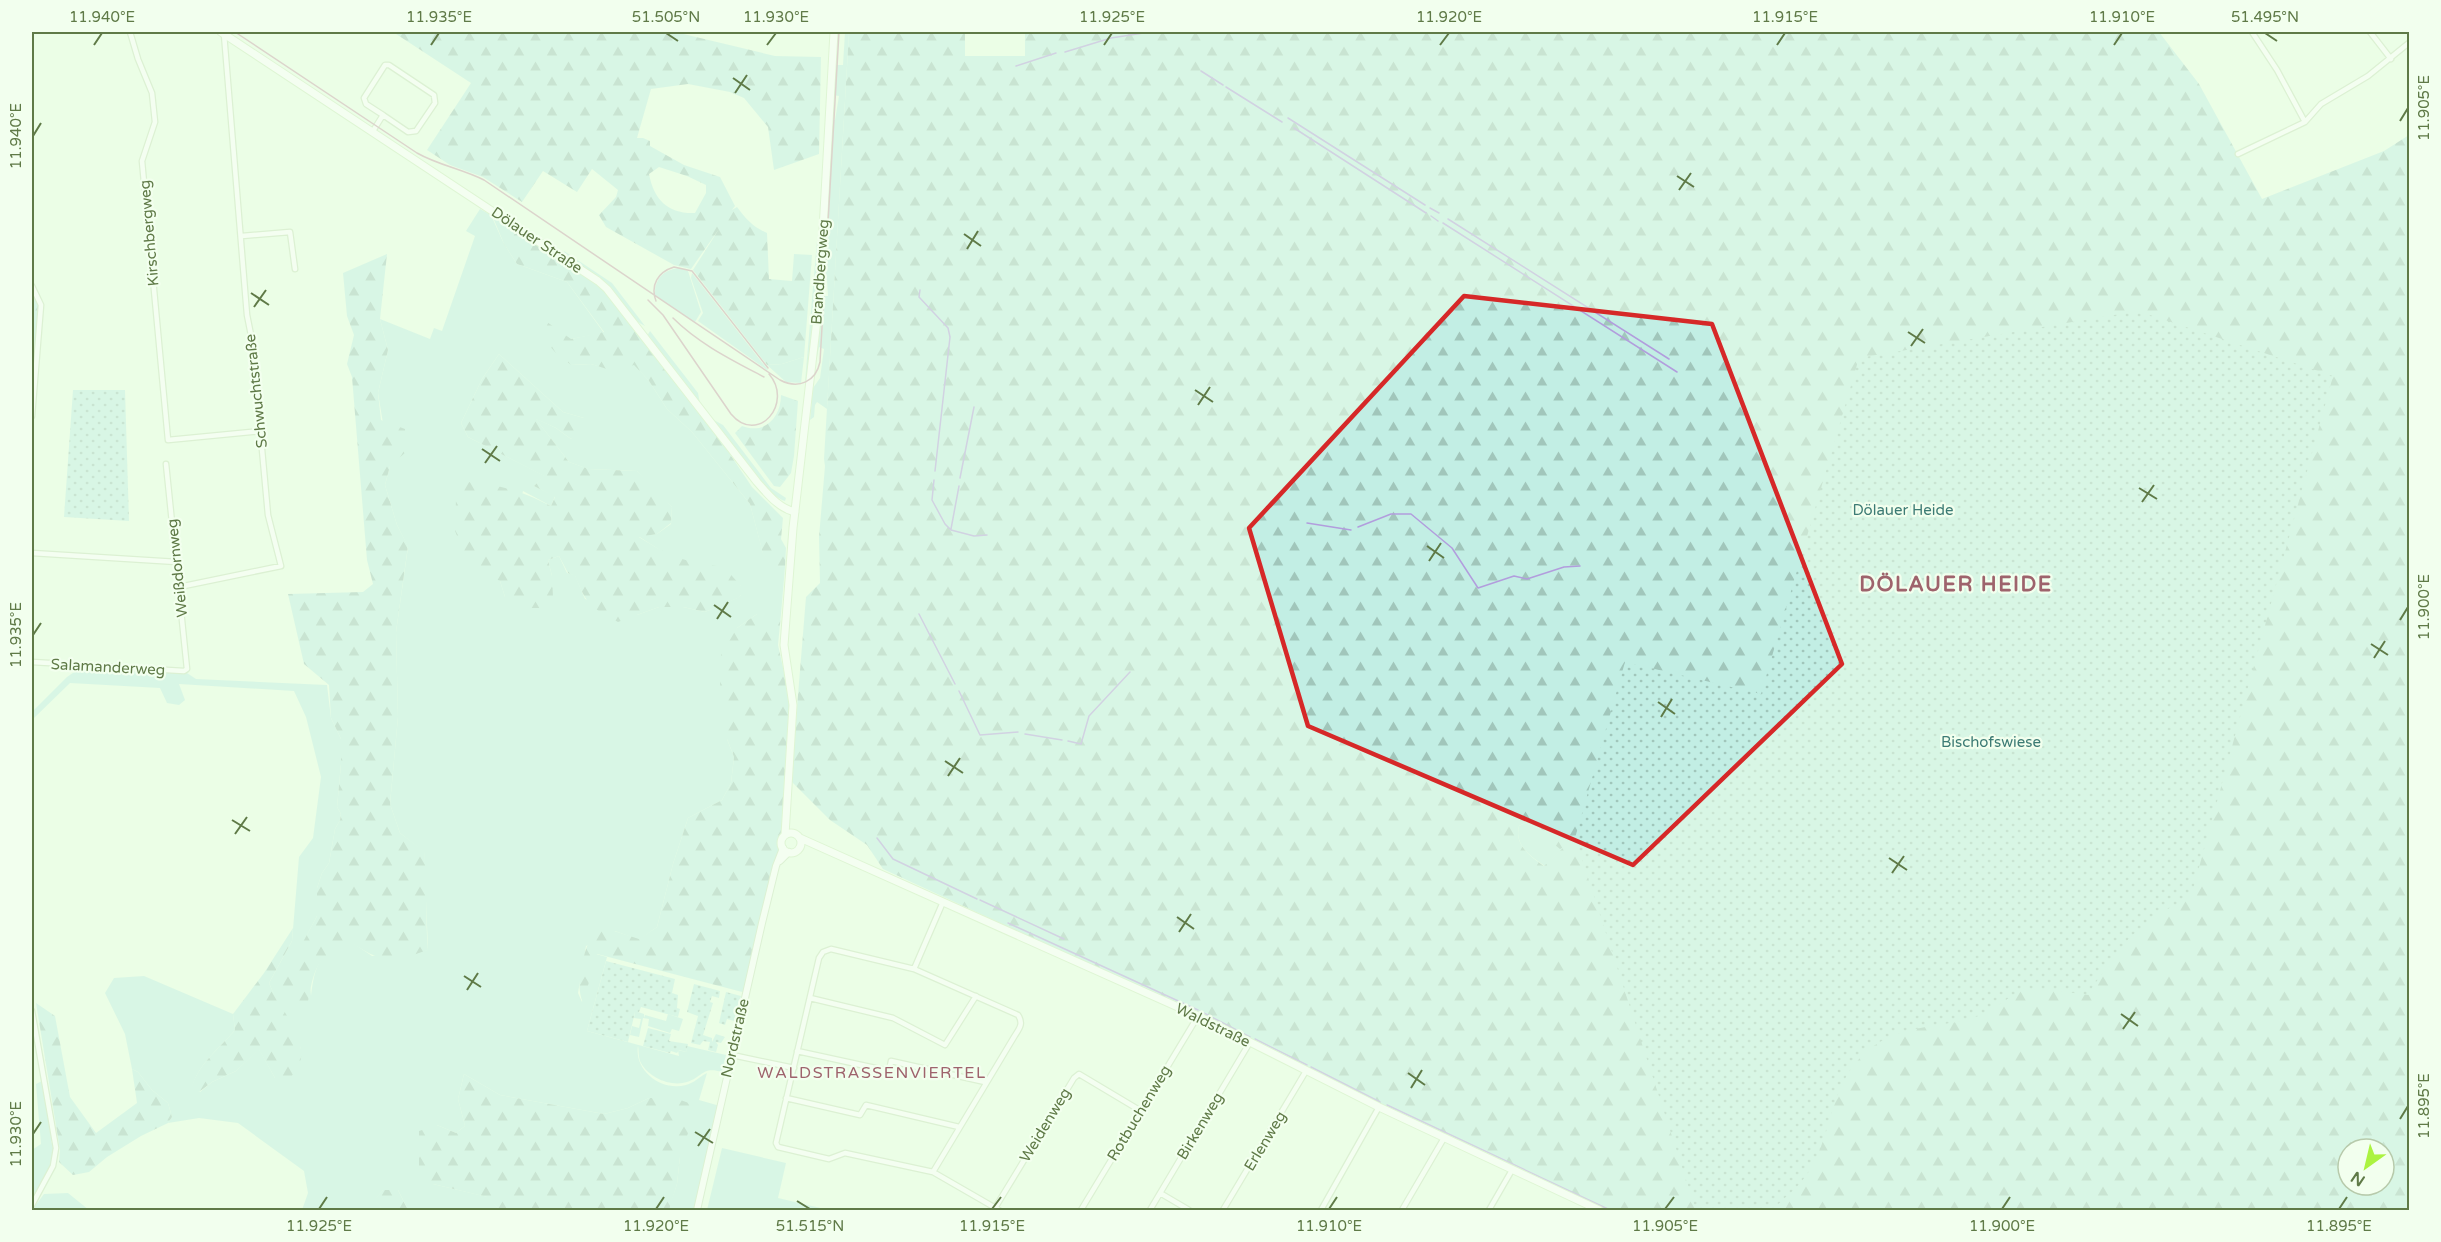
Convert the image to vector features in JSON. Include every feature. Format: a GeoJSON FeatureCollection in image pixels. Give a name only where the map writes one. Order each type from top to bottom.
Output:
{"type":"FeatureCollection","features":[{"type":"Feature","properties":{"kind":"main road","name":"Brandbergweg"},"geometry":{"type":"LineString","coordinates":[[795,512],[820,291],[834,32]]}},
{"type":"Feature","properties":{"kind":"main road","name":"Dölauer Straße"},"geometry":{"type":"LineString","coordinates":[[223,33],[558,253],[607,289],[757,482],[778,503],[795,512]]}},
{"type":"Feature","properties":{"kind":"main road","name":"Nordstraße"},"geometry":{"type":"LineString","coordinates":[[786,850],[782,841],[789,834],[786,820],[793,703],[784,645],[795,512]]}},
{"type":"Feature","properties":{"kind":"main road"},"geometry":{"type":"LineString","coordinates":[[786,850],[797,851],[801,842],[789,834]]}},
{"type":"Feature","properties":{"kind":"main road","name":"Waldstraße"},"geometry":{"type":"LineString","coordinates":[[801,842],[823,847],[1198,1016],[1379,1107],[1599,1210]]}},
{"type":"Feature","properties":{"kind":"street","name":"Kirschbergweg"},"geometry":{"type":"LineString","coordinates":[[130,32],[152,93],[155,123],[142,161],[168,440],[261,431]]}},
{"type":"Feature","properties":{"kind":"street"},"geometry":{"type":"LineString","coordinates":[[2252,32],[2277,70],[2305,122]]}},
{"type":"Feature","properties":{"kind":"street"},"geometry":{"type":"LineString","coordinates":[[2370,32],[2391,59]]}},
{"type":"Feature","properties":{"kind":"street","name":"Schwuchtstraße"},"geometry":{"type":"LineString","coordinates":[[179,587],[281,566],[268,515],[252,340],[247,315],[223,33]]}},
{"type":"Feature","properties":{"kind":"street"},"geometry":{"type":"LineString","coordinates":[[2238,154],[2305,122],[2322,104],[2391,59],[2409,42]]}},
{"type":"Feature","properties":{"kind":"street"},"geometry":{"type":"LineString","coordinates":[[385,65],[389,65],[434,95],[436,99],[416,131],[412,133],[383,115],[366,104],[364,98],[385,65]]}},
{"type":"Feature","properties":{"kind":"street"},"geometry":{"type":"LineString","coordinates":[[373,131],[383,115]]}},
{"type":"Feature","properties":{"kind":"street"},"geometry":{"type":"LineString","coordinates":[[242,236],[290,232],[295,269]]}},
{"type":"Feature","properties":{"kind":"street"},"geometry":{"type":"LineString","coordinates":[[32,286],[41,305],[32,416]]}},
{"type":"Feature","properties":{"kind":"street","name":"Weißdornweg"},"geometry":{"type":"LineString","coordinates":[[166,464],[187,669],[184,671]]}},
{"type":"Feature","properties":{"kind":"street"},"geometry":{"type":"LineString","coordinates":[[32,553],[177,562]]}},
{"type":"Feature","properties":{"kind":"street","name":"Salamanderweg"},"geometry":{"type":"LineString","coordinates":[[32,662],[184,671]]}},
{"type":"Feature","properties":{"kind":"street","name":"Nordstraße"},"geometry":{"type":"LineString","coordinates":[[697,1210],[776,866],[786,850]]}},
{"type":"Feature","properties":{"kind":"street"},"geometry":{"type":"LineString","coordinates":[[914,969],[943,902]]}},
{"type":"Feature","properties":{"kind":"street"},"geometry":{"type":"LineString","coordinates":[[933,1172],[1021,1025],[1021,1020],[1018,1015],[914,969],[831,949],[823,952],[819,958],[786,1098],[776,1143],[778,1147],[829,1159],[845,1153],[933,1172],[997,1209]]}},
{"type":"Feature","properties":{"kind":"street"},"geometry":{"type":"LineString","coordinates":[[810,998],[893,1018],[945,1045],[976,996]]}},
{"type":"Feature","properties":{"kind":"street"},"geometry":{"type":"LineString","coordinates":[[32,1011],[56,1148],[53,1166],[32,1204]]}},
{"type":"Feature","properties":{"kind":"street","name":"Rotbuchenweg"},"geometry":{"type":"LineString","coordinates":[[1081,1210],[1198,1016]]}},
{"type":"Feature","properties":{"kind":"street","name":"Birkenweg"},"geometry":{"type":"LineString","coordinates":[[1150,1210],[1250,1042]]}},
{"type":"Feature","properties":{"kind":"street"},"geometry":{"type":"LineString","coordinates":[[797,1051],[889,1071],[891,1061],[985,1082]]}},
{"type":"Feature","properties":{"kind":"street"},"geometry":{"type":"LineString","coordinates":[[732,1055],[794,1068]]}},
{"type":"Feature","properties":{"kind":"street","name":"Erlenweg"},"geometry":{"type":"LineString","coordinates":[[1223,1210],[1306,1071]]}},
{"type":"Feature","properties":{"kind":"street","name":"Weidenweg"},"geometry":{"type":"LineString","coordinates":[[997,1209],[1074,1078],[1079,1074],[1141,1110]]}},
{"type":"Feature","properties":{"kind":"street"},"geometry":{"type":"LineString","coordinates":[[786,1098],[860,1115],[866,1105],[959,1126]]}},
{"type":"Feature","properties":{"kind":"street"},"geometry":{"type":"LineString","coordinates":[[1321,1210],[1379,1107]]}},
{"type":"Feature","properties":{"kind":"street"},"geometry":{"type":"LineString","coordinates":[[1402,1210],[1444,1138]]}},
{"type":"Feature","properties":{"kind":"street"},"geometry":{"type":"LineString","coordinates":[[1489,1210],[1512,1170]]}},
{"type":"Feature","properties":{"kind":"street"},"geometry":{"type":"LineString","coordinates":[[1160,1193],[1189,1210]]}},
{"type":"Feature","properties":{"kind":"highlighted area"},"geometry":{"type":"Polygon","coordinates":[[[1464,296],[1712,324],[1842,664],[1633,865],[1308,726],[1249,528],[1464,296]]]}},
{"type":"Feature","properties":{"kind":"green space"},"geometry":{"type":"Polygon","coordinates":[[[393,32],[675,32],[775,56],[821,57],[819,154],[774,170],[768,127],[744,98],[730,92],[688,84],[651,89],[637,138],[650,141],[650,146],[684,165],[720,177],[735,206],[732,210],[737,207],[750,222],[767,233],[769,279],[792,281],[794,254],[812,255],[804,357],[782,364],[767,365],[693,270],[719,229],[691,269],[674,265],[606,227],[599,215],[616,197],[618,190],[592,169],[577,192],[543,171],[522,202],[483,177],[450,165],[427,150],[471,83],[393,32]],[[659,167],[649,174],[654,191],[664,204],[677,211],[695,213],[706,193],[706,185],[659,167]]]}},
{"type":"Feature","properties":{"kind":"green space"},"geometry":{"type":"Polygon","coordinates":[[[845,32],[849,32],[827,409],[817,402],[814,417],[810,420],[813,388],[820,378],[824,349],[819,347],[814,372],[824,285],[823,296],[828,296],[827,280],[824,279],[832,120],[835,120],[839,96],[833,95],[834,65],[843,65],[845,32]]]}},
{"type":"Feature","properties":{"kind":"green space","name":"Dölauer Heide"},"geometry":{"type":"Polygon","coordinates":[[[849,32],[965,32],[965,56],[1025,56],[1025,32],[2159,32],[2199,84],[2262,199],[2384,151],[2409,135],[2409,1210],[1606,1210],[1386,1108],[1198,1014],[883,869],[867,845],[830,820],[791,781],[806,597],[820,583],[819,537],[849,32]],[[1525,823],[1519,826],[1521,845],[1544,866],[1564,847],[1560,849],[1555,845],[1559,840],[1558,836],[1525,823]]]}},
{"type":"Feature","properties":{"kind":"green space"},"geometry":{"type":"Polygon","coordinates":[[[480,209],[491,215],[504,244],[517,264],[567,282],[604,333],[571,339],[571,365],[591,364],[613,370],[634,364],[649,381],[667,409],[692,432],[750,504],[763,553],[771,565],[785,567],[781,614],[757,614],[737,628],[727,739],[734,757],[731,783],[722,800],[688,818],[673,864],[657,927],[639,940],[615,931],[586,946],[578,993],[582,1002],[596,954],[607,957],[587,1031],[679,1056],[678,1050],[686,1052],[687,1046],[726,1055],[722,1072],[710,1070],[687,1082],[674,1083],[661,1080],[649,1073],[640,1061],[638,1046],[640,1064],[652,1078],[659,1082],[677,1086],[686,1085],[707,1073],[699,1100],[720,1106],[693,1210],[668,1210],[677,1184],[680,1157],[649,1098],[628,1108],[604,1114],[500,1095],[464,1074],[458,1099],[465,1126],[456,1133],[437,1125],[433,1184],[488,1197],[500,1210],[408,1210],[398,1190],[383,1190],[375,1200],[383,1210],[302,1210],[308,1193],[304,1171],[238,1123],[199,1118],[168,1123],[172,1117],[168,1103],[152,1090],[138,1072],[132,1069],[125,1034],[105,993],[114,978],[144,976],[233,1014],[235,1030],[204,1064],[195,1079],[192,1088],[200,1092],[212,1082],[236,1071],[259,1049],[275,1078],[301,1049],[269,983],[292,941],[299,857],[313,838],[321,777],[306,717],[294,691],[179,684],[185,700],[179,705],[167,703],[160,688],[70,683],[32,720],[32,712],[67,677],[83,666],[184,671],[196,679],[327,685],[331,718],[341,739],[337,807],[341,814],[335,829],[329,863],[322,873],[317,888],[317,916],[306,937],[311,996],[314,975],[321,960],[342,946],[353,943],[372,956],[428,950],[424,852],[400,833],[390,804],[398,717],[396,632],[408,547],[397,525],[385,485],[390,466],[378,393],[388,350],[380,319],[430,339],[434,328],[442,331],[475,236],[466,231],[480,209]],[[499,354],[482,379],[461,423],[468,437],[545,476],[534,486],[555,496],[551,506],[523,491],[500,581],[505,597],[552,576],[548,560],[559,556],[567,573],[575,575],[585,599],[637,615],[659,607],[683,607],[705,612],[741,595],[741,586],[693,563],[669,556],[638,536],[657,534],[671,524],[672,507],[637,471],[588,469],[569,462],[535,418],[556,428],[571,439],[584,418],[563,412],[499,354]]]}},
{"type":"Feature","properties":{"kind":"green space"},"geometry":{"type":"Polygon","coordinates":[[[492,215],[558,253],[598,281],[703,414],[752,487],[783,518],[781,539],[786,548],[785,567],[771,566],[763,554],[750,504],[692,432],[667,409],[649,381],[634,365],[613,371],[591,364],[571,365],[541,336],[547,322],[571,339],[604,332],[567,282],[517,264],[504,244],[492,215]]]}},
{"type":"Feature","properties":{"kind":"green space"},"geometry":{"type":"Polygon","coordinates":[[[817,241],[820,245],[808,380],[805,382],[817,241]]]}},
{"type":"Feature","properties":{"kind":"green space"},"geometry":{"type":"Polygon","coordinates":[[[564,251],[612,283],[645,326],[636,321],[598,278],[565,255],[564,251]]]}},
{"type":"Feature","properties":{"kind":"green space"},"geometry":{"type":"Polygon","coordinates":[[[387,254],[380,319],[388,350],[378,393],[381,420],[405,429],[406,452],[390,466],[385,485],[397,525],[408,546],[396,632],[398,717],[390,804],[400,833],[424,851],[428,950],[389,959],[374,955],[353,944],[338,948],[320,962],[315,972],[304,1021],[280,985],[317,916],[317,888],[322,873],[329,863],[335,829],[341,814],[337,807],[341,739],[331,718],[329,685],[304,664],[288,594],[363,592],[373,584],[367,560],[352,377],[347,364],[354,335],[347,316],[343,273],[387,254]]]}},
{"type":"Feature","properties":{"kind":"green space"},"geometry":{"type":"Polygon","coordinates":[[[679,268],[688,271],[701,312],[695,322],[655,296],[656,285],[660,277],[668,271],[679,268]]]}},
{"type":"Feature","properties":{"kind":"green space"},"geometry":{"type":"Polygon","coordinates":[[[692,273],[768,370],[698,321],[703,313],[691,278],[692,273]]]}},
{"type":"Feature","properties":{"kind":"green space"},"geometry":{"type":"Polygon","coordinates":[[[32,287],[41,305],[32,416],[32,287]]]}},
{"type":"Feature","properties":{"kind":"green space","name":"Bischofswiese"},"geometry":{"type":"Polygon","coordinates":[[[2138,311],[2333,376],[2191,897],[2162,912],[2130,937],[2093,986],[2089,995],[2049,990],[2025,990],[2016,993],[1986,1013],[1953,1023],[1905,1032],[1889,1037],[1874,1046],[1848,1073],[1813,1164],[1802,1181],[1778,1204],[1771,1209],[1755,1212],[1696,1210],[1575,838],[1625,662],[1761,694],[1859,358],[2138,311]]]}},
{"type":"Feature","properties":{"kind":"green space"},"geometry":{"type":"Polygon","coordinates":[[[650,331],[698,393],[700,404],[647,336],[650,331]]]}},
{"type":"Feature","properties":{"kind":"green space"},"geometry":{"type":"Polygon","coordinates":[[[499,354],[563,412],[584,418],[586,426],[571,439],[556,428],[536,419],[569,462],[589,469],[637,471],[672,507],[671,523],[657,534],[639,537],[679,558],[724,567],[741,586],[741,595],[738,598],[705,612],[683,607],[659,607],[618,622],[590,604],[575,576],[568,573],[559,556],[548,560],[552,576],[553,597],[541,608],[518,608],[505,597],[500,581],[483,573],[467,560],[455,531],[456,498],[468,482],[511,490],[551,506],[555,497],[534,486],[544,476],[468,437],[461,423],[482,379],[499,354]]]}},
{"type":"Feature","properties":{"kind":"green space"},"geometry":{"type":"Polygon","coordinates":[[[804,357],[801,383],[786,382],[767,365],[782,364],[804,357]]]}},
{"type":"Feature","properties":{"kind":"green space"},"geometry":{"type":"Polygon","coordinates":[[[73,390],[125,390],[129,521],[64,517],[73,390]]]}},
{"type":"Feature","properties":{"kind":"green space"},"geometry":{"type":"Polygon","coordinates":[[[781,395],[798,401],[791,473],[780,487],[774,486],[735,433],[742,426],[758,428],[770,422],[778,410],[781,395]]]}},
{"type":"Feature","properties":{"kind":"green space"},"geometry":{"type":"Polygon","coordinates":[[[712,419],[723,425],[771,488],[786,498],[785,501],[776,497],[757,477],[712,419]]]}},
{"type":"Feature","properties":{"kind":"green space"},"geometry":{"type":"Polygon","coordinates":[[[757,614],[781,614],[778,645],[790,699],[784,829],[746,993],[597,954],[583,1003],[580,994],[580,974],[588,943],[596,925],[639,939],[657,927],[673,864],[688,818],[722,800],[731,783],[734,757],[727,739],[720,687],[721,655],[737,628],[757,614]]]}},
{"type":"Feature","properties":{"kind":"green space"},"geometry":{"type":"Polygon","coordinates":[[[1525,823],[1558,836],[1566,846],[1545,866],[1521,845],[1519,826],[1525,823]]]}},
{"type":"Feature","properties":{"kind":"green space"},"geometry":{"type":"Polygon","coordinates":[[[293,928],[292,941],[269,983],[295,1030],[301,1049],[300,1061],[290,1079],[275,1078],[259,1050],[236,1071],[212,1082],[199,1092],[191,1089],[204,1064],[235,1030],[233,1014],[264,973],[293,928]]]}},
{"type":"Feature","properties":{"kind":"green space"},"geometry":{"type":"Polygon","coordinates":[[[606,961],[675,979],[672,993],[678,995],[677,1008],[680,1009],[678,1017],[641,1007],[639,1012],[635,1012],[628,1042],[587,1031],[606,961]]]}},
{"type":"Feature","properties":{"kind":"green space"},"geometry":{"type":"Polygon","coordinates":[[[694,984],[720,991],[719,998],[712,996],[710,1002],[713,1003],[703,1035],[712,1038],[712,1042],[716,1034],[725,1037],[721,1043],[716,1042],[718,1045],[716,1052],[708,1050],[710,1042],[703,1041],[700,1045],[691,1043],[698,1016],[687,1012],[694,984]]]}},
{"type":"Feature","properties":{"kind":"green space"},"geometry":{"type":"Polygon","coordinates":[[[726,992],[741,996],[734,1021],[727,1019],[725,1025],[719,1023],[726,992]]]}},
{"type":"Feature","properties":{"kind":"green space"},"geometry":{"type":"Polygon","coordinates":[[[36,1003],[55,1016],[70,1097],[96,1133],[137,1103],[132,1069],[138,1072],[152,1090],[168,1103],[172,1117],[168,1123],[107,1157],[89,1172],[73,1175],[59,1162],[60,1150],[36,1003]]]}},
{"type":"Feature","properties":{"kind":"green space"},"geometry":{"type":"Polygon","coordinates":[[[635,1011],[644,1014],[644,1018],[645,1015],[666,1021],[668,1014],[683,1019],[679,1031],[672,1029],[670,1033],[648,1026],[649,1019],[643,1018],[639,1037],[630,1035],[632,1026],[639,1028],[641,1019],[634,1018],[635,1011]]]}},
{"type":"Feature","properties":{"kind":"green space"},"geometry":{"type":"Polygon","coordinates":[[[648,1028],[671,1034],[669,1041],[688,1044],[686,1052],[679,1050],[677,1053],[671,1051],[670,1053],[643,1046],[648,1028]]]}},
{"type":"Feature","properties":{"kind":"green space"},"geometry":{"type":"Polygon","coordinates":[[[464,1074],[500,1095],[604,1114],[628,1108],[649,1098],[675,1098],[697,1106],[680,1157],[677,1184],[669,1210],[500,1210],[487,1197],[433,1184],[419,1169],[419,1131],[437,1125],[456,1133],[465,1126],[458,1099],[464,1074]]]}},
{"type":"Feature","properties":{"kind":"green space"},"geometry":{"type":"Polygon","coordinates":[[[42,1081],[54,1158],[46,1182],[32,1205],[32,1150],[41,1144],[36,1084],[42,1081]]]}},
{"type":"Feature","properties":{"kind":"green space"},"geometry":{"type":"Polygon","coordinates":[[[722,1148],[786,1163],[778,1198],[829,1210],[707,1210],[722,1148]]]}},
{"type":"Feature","properties":{"kind":"green space"},"geometry":{"type":"Polygon","coordinates":[[[383,1190],[398,1190],[408,1210],[383,1210],[374,1200],[383,1190]]]}},
{"type":"Feature","properties":{"kind":"green space"},"geometry":{"type":"Polygon","coordinates":[[[68,1193],[89,1210],[32,1210],[44,1194],[68,1193]]]}},
{"type":"Feature","properties":{"kind":"waterway"},"geometry":{"type":"LineString","coordinates":[[1065,52],[1111,38],[1150,32]]}},
{"type":"Feature","properties":{"kind":"waterway"},"geometry":{"type":"LineString","coordinates":[[1016,66],[1056,53]]}},
{"type":"Feature","properties":{"kind":"waterway"},"geometry":{"type":"LineString","coordinates":[[1201,71],[1223,85]]}},
{"type":"Feature","properties":{"kind":"waterway"},"geometry":{"type":"LineString","coordinates":[[1226,87],[1282,122]]}},
{"type":"Feature","properties":{"kind":"waterway"},"geometry":{"type":"LineString","coordinates":[[1288,118],[1425,205]]}},
{"type":"Feature","properties":{"kind":"waterway"},"geometry":{"type":"LineString","coordinates":[[1294,128],[1426,213]]}},
{"type":"Feature","properties":{"kind":"waterway"},"geometry":{"type":"LineString","coordinates":[[1430,208],[1439,213]]}},
{"type":"Feature","properties":{"kind":"waterway"},"geometry":{"type":"LineString","coordinates":[[1431,216],[1438,221]]}},
{"type":"Feature","properties":{"kind":"waterway"},"geometry":{"type":"LineString","coordinates":[[1448,219],[1669,359]]}},
{"type":"Feature","properties":{"kind":"waterway"},"geometry":{"type":"LineString","coordinates":[[1443,223],[1677,372]]}},
{"type":"Feature","properties":{"kind":"waterway"},"geometry":{"type":"LineString","coordinates":[[920,290],[919,297],[948,328],[950,337],[935,471]]}},
{"type":"Feature","properties":{"kind":"waterway"},"geometry":{"type":"LineString","coordinates":[[960,478],[974,407]]}},
{"type":"Feature","properties":{"kind":"waterway"},"geometry":{"type":"LineString","coordinates":[[934,480],[932,500],[945,524],[951,530],[974,536],[987,535]]}},
{"type":"Feature","properties":{"kind":"waterway"},"geometry":{"type":"LineString","coordinates":[[951,529],[959,486]]}},
{"type":"Feature","properties":{"kind":"waterway"},"geometry":{"type":"LineString","coordinates":[[1358,527],[1391,514],[1411,514],[1452,548],[1478,588],[1514,576],[1527,579],[1564,567],[1580,566]]}},
{"type":"Feature","properties":{"kind":"waterway"},"geometry":{"type":"LineString","coordinates":[[1307,523],[1351,530]]}},
{"type":"Feature","properties":{"kind":"waterway"},"geometry":{"type":"LineString","coordinates":[[919,614],[955,684]]}},
{"type":"Feature","properties":{"kind":"waterway"},"geometry":{"type":"LineString","coordinates":[[1068,741],[1081,744],[1089,716],[1130,672]]}},
{"type":"Feature","properties":{"kind":"waterway"},"geometry":{"type":"LineString","coordinates":[[959,691],[980,735],[1018,732]]}},
{"type":"Feature","properties":{"kind":"waterway"},"geometry":{"type":"LineString","coordinates":[[1025,734],[1062,740]]}},
{"type":"Feature","properties":{"kind":"waterway"},"geometry":{"type":"LineString","coordinates":[[877,838],[893,859],[977,899]]}},
{"type":"Feature","properties":{"kind":"waterway"},"geometry":{"type":"LineString","coordinates":[[980,900],[1064,939]]}},
{"type":"Feature","properties":{"kind":"waterway"},"geometry":{"type":"LineString","coordinates":[[1008,923],[1198,1010]]}},
{"type":"Feature","properties":{"kind":"waterway"},"geometry":{"type":"LineString","coordinates":[[1200,1011],[1250,1037]]}},
{"type":"Feature","properties":{"kind":"waterway"},"geometry":{"type":"LineString","coordinates":[[1255,1039],[1307,1065]]}},
{"type":"Feature","properties":{"kind":"waterway"},"geometry":{"type":"LineString","coordinates":[[1311,1067],[1380,1102]]}},
{"type":"Feature","properties":{"kind":"waterway"},"geometry":{"type":"LineString","coordinates":[[1387,1105],[1610,1210]]}},
{"type":"Feature","properties":{"kind":"tram line"},"geometry":{"type":"LineString","coordinates":[[235,32],[417,153],[484,180],[780,380],[794,384],[811,379],[820,362],[839,32]]}},
{"type":"Feature","properties":{"kind":"tram line"},"geometry":{"type":"LineString","coordinates":[[656,301],[655,285],[664,272],[674,267],[692,271],[768,368]]}},
{"type":"Feature","properties":{"kind":"tram line"},"geometry":{"type":"LineString","coordinates":[[648,300],[663,315],[731,414],[741,423],[752,425],[761,423],[770,417],[777,397],[776,385],[769,374]]}},
{"type":"Feature","properties":{"kind":"tram line"},"geometry":{"type":"LineString","coordinates":[[673,318],[705,344],[764,377]]}},
{"type":"Feature","properties":{"kind":"district","name":"DÖLAUER HEIDE"},"geometry":{"type":"Point","coordinates":[1956,584]}},
{"type":"Feature","properties":{"kind":"district","name":"WALDSTRASSENVIERTEL"},"geometry":{"type":"Point","coordinates":[872,1073]}}]}
